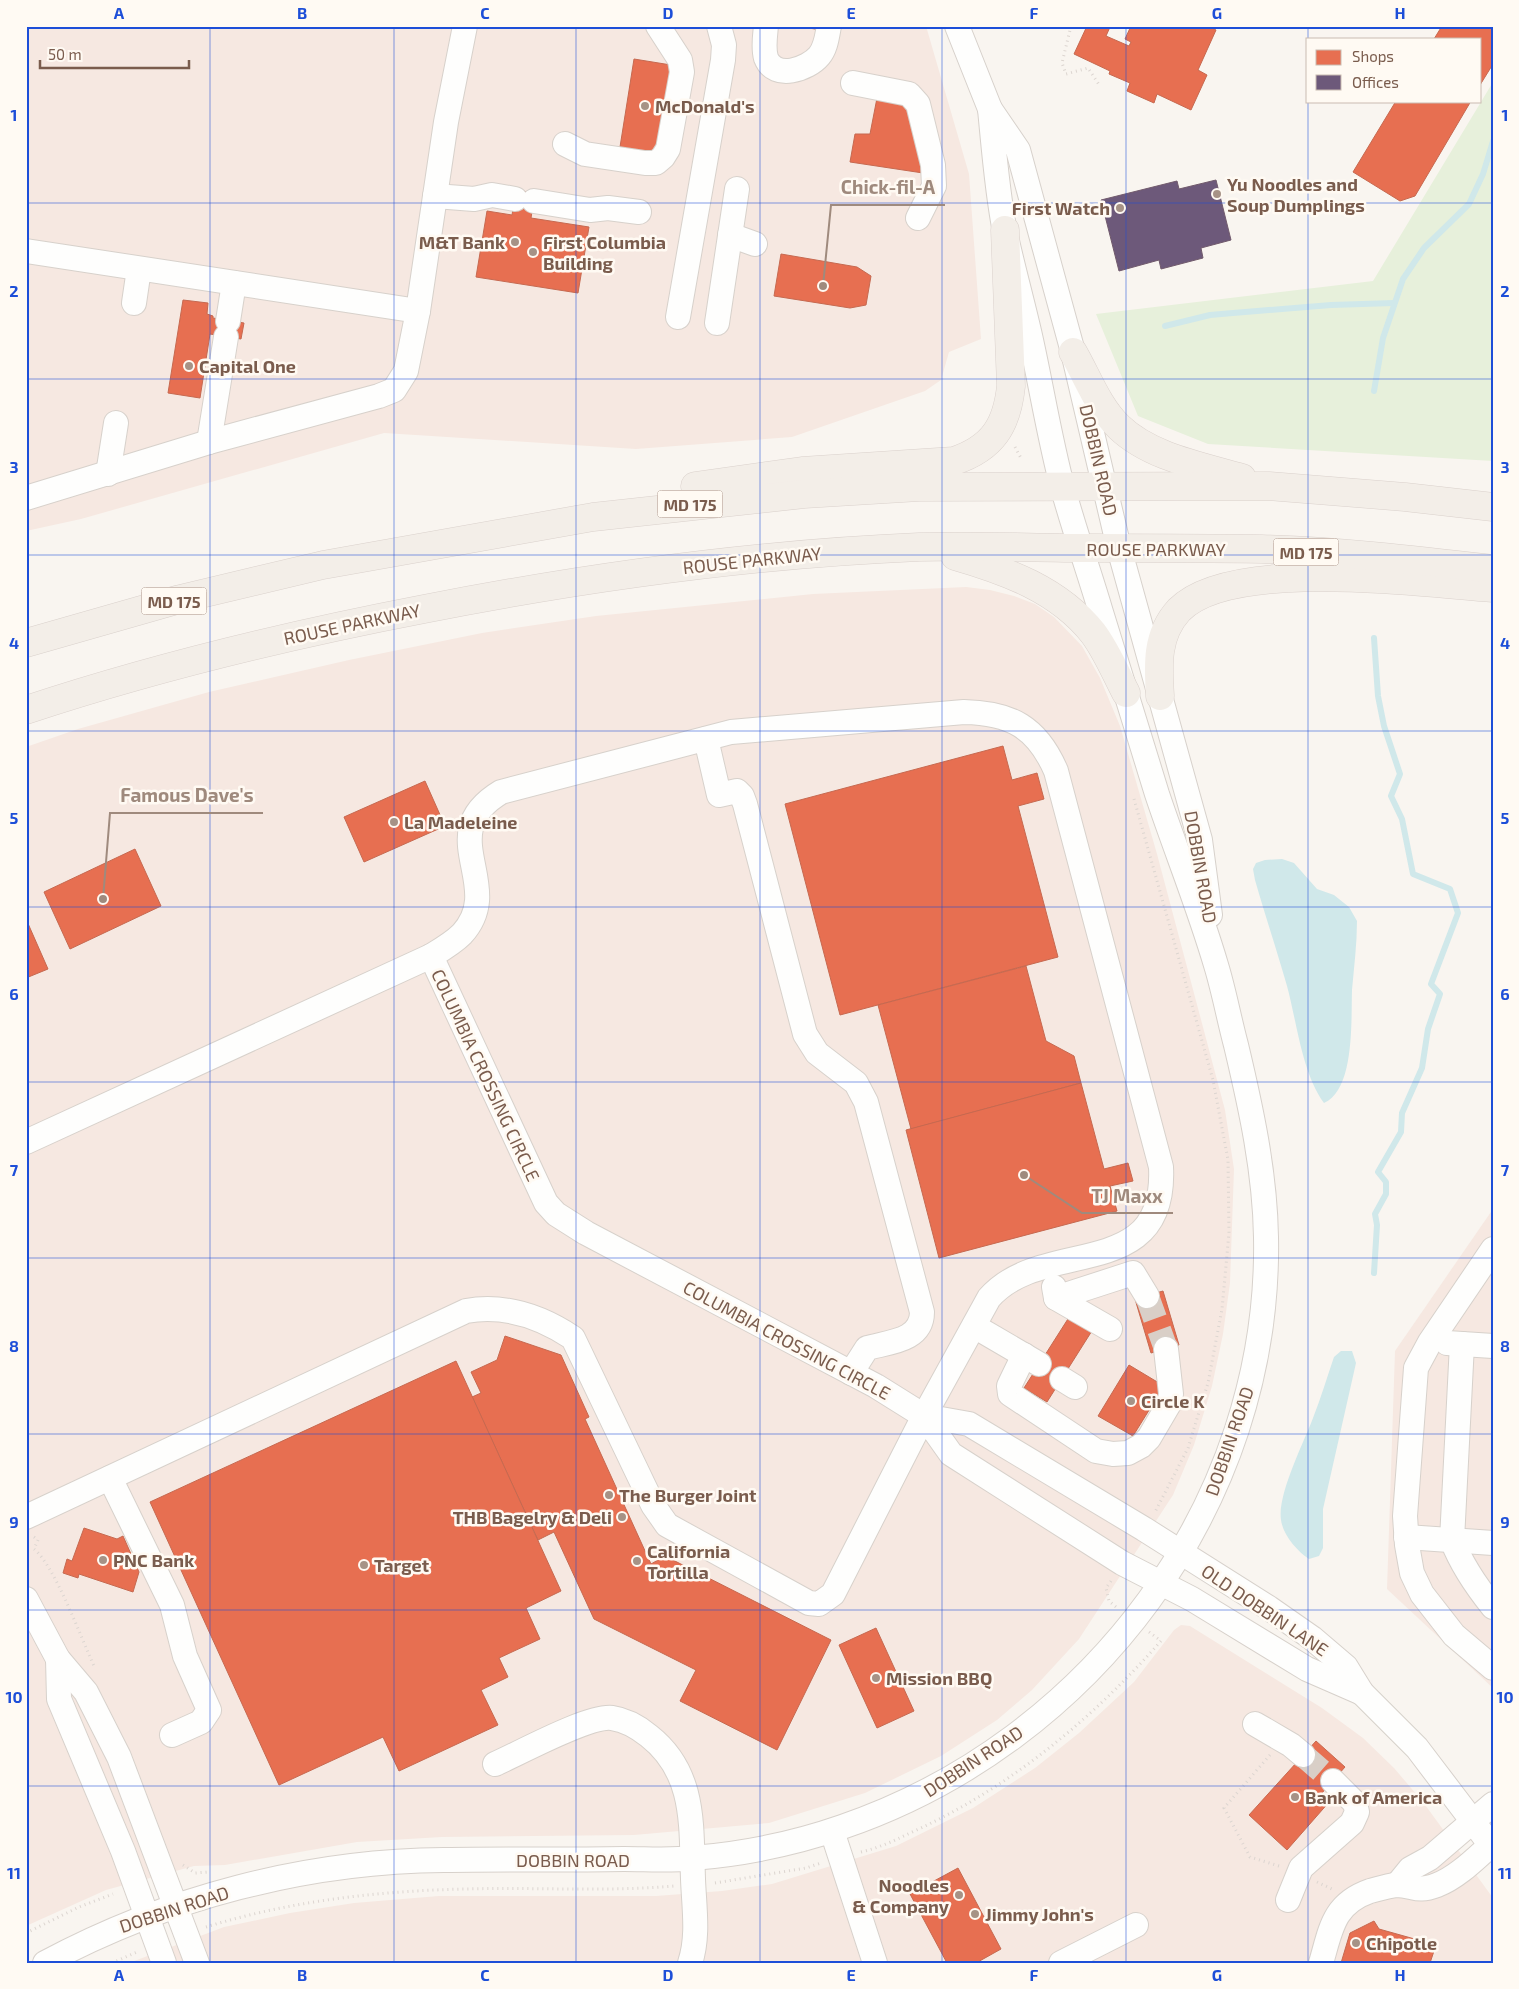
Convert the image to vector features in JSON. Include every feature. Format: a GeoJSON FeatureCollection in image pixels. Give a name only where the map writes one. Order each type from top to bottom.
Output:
{"type":"FeatureCollection","features":[{"type":"Feature","properties":{"kind":"main road"},"geometry":{"type":"LineString","coordinates":[[323,565],[461,531],[696,486],[802,471],[954,461],[970,456],[997,434],[1009,404],[1011,386],[1004,230]]}},
{"type":"Feature","properties":{"kind":"main road"},"geometry":{"type":"LineString","coordinates":[[1073,352],[1105,410],[1118,426],[1133,439],[1187,462],[1269,486]]}},
{"type":"Feature","properties":{"kind":"main road","name":"MD 175"},"geometry":{"type":"LineString","coordinates":[[26,643],[180,599],[323,565],[593,517],[698,504],[804,494],[919,487],[1269,486],[1405,497],[1493,507]]}},
{"type":"Feature","properties":{"kind":"main road"},"geometry":{"type":"LineString","coordinates":[[923,547],[980,563],[1013,576],[1062,602],[1094,635],[1126,693]]}},
{"type":"Feature","properties":{"kind":"main road","name":"ROUSE PARKWAY"},"geometry":{"type":"LineString","coordinates":[[26,710],[200,658],[340,625],[475,599],[602,578],[706,564],[809,554],[923,547],[1265,549],[1403,558],[1493,569]]}},
{"type":"Feature","properties":{"kind":"main road"},"geometry":{"type":"LineString","coordinates":[[1160,696],[1158,662],[1161,640],[1170,623],[1180,610],[1195,598],[1218,588],[1247,582],[1281,579],[1344,578],[1493,588]]}},
{"type":"Feature","properties":{"kind":"street"},"geometry":{"type":"LineString","coordinates":[[26,498],[209,442],[379,396],[394,390],[406,371],[418,311],[446,122],[465,26]]}},
{"type":"Feature","properties":{"kind":"street"},"geometry":{"type":"LineString","coordinates":[[565,144],[585,154],[656,162],[663,158],[668,149],[682,72],[680,60],[658,26]]}},
{"type":"Feature","properties":{"kind":"street"},"geometry":{"type":"LineString","coordinates":[[678,317],[723,60],[724,45],[719,26]]}},
{"type":"Feature","properties":{"kind":"street"},"geometry":{"type":"LineString","coordinates":[[766,26],[764,45],[767,59],[783,71],[804,68],[821,54],[829,26]]}},
{"type":"Feature","properties":{"kind":"street","name":"DOBBIN ROAD"},"geometry":{"type":"LineString","coordinates":[[957,26],[990,109],[1018,150],[1073,352],[1106,486],[1119,548],[1200,840],[1216,966]]}},
{"type":"Feature","properties":{"kind":"street"},"geometry":{"type":"LineString","coordinates":[[853,83],[909,94],[918,104],[933,165],[934,186],[918,218]]}},
{"type":"Feature","properties":{"kind":"street","name":"DOBBIN ROAD"},"geometry":{"type":"LineString","coordinates":[[45,1963],[147,1916],[176,1905],[238,1888],[348,1866],[437,1860],[692,1859],[765,1846],[832,1830],[910,1801],[954,1778],[1012,1739],[1103,1659],[1135,1621],[1163,1582],[1182,1554],[1201,1520],[1227,1456],[1247,1393],[1259,1340],[1265,1286],[1266,1234],[1261,1171],[1252,1109],[1216,966],[1159,798],[1062,486],[1029,330],[1004,230],[990,109]]}},
{"type":"Feature","properties":{"kind":"street"},"geometry":{"type":"LineString","coordinates":[[717,323],[737,189]]}},
{"type":"Feature","properties":{"kind":"street"},"geometry":{"type":"LineString","coordinates":[[435,196],[474,199],[492,195],[590,210],[608,208],[639,212]]}},
{"type":"Feature","properties":{"kind":"street"},"geometry":{"type":"LineString","coordinates":[[730,235],[755,244]]}},
{"type":"Feature","properties":{"kind":"street"},"geometry":{"type":"LineString","coordinates":[[26,251],[418,311]]}},
{"type":"Feature","properties":{"kind":"street"},"geometry":{"type":"LineString","coordinates":[[134,303],[139,269]]}},
{"type":"Feature","properties":{"kind":"street"},"geometry":{"type":"LineString","coordinates":[[209,442],[234,283]]}},
{"type":"Feature","properties":{"kind":"street"},"geometry":{"type":"LineString","coordinates":[[108,474],[116,422]]}},
{"type":"Feature","properties":{"kind":"street"},"geometry":{"type":"LineString","coordinates":[[26,1517],[466,1311],[486,1308],[508,1309],[553,1325],[573,1338],[653,1506],[667,1525],[809,1603],[819,1604],[833,1594],[924,1416],[989,1298],[1000,1286],[1022,1274],[1108,1251],[1134,1240],[1153,1215],[1160,1202],[1162,1187],[1161,1167],[1056,771],[1048,753],[1037,738],[1022,725],[986,712],[964,712],[732,732],[501,792],[479,809],[472,821],[469,834],[470,851],[477,885],[475,910],[461,934],[431,956]]}},
{"type":"Feature","properties":{"kind":"street"},"geometry":{"type":"LineString","coordinates":[[706,739],[719,795],[737,791],[742,796],[745,804],[805,1034],[817,1053],[856,1083],[866,1102],[922,1312],[922,1320],[915,1333],[906,1338],[867,1348],[851,1373]]}},
{"type":"Feature","properties":{"kind":"street","name":"COLUMBIA CROSSING CIRCLE"},"geometry":{"type":"LineString","coordinates":[[26,1142],[431,956],[546,1203],[556,1214],[586,1234],[851,1373],[924,1416],[969,1424],[1144,1529],[1182,1554]]}},
{"type":"Feature","properties":{"kind":"street"},"geometry":{"type":"LineString","coordinates":[[1493,1249],[1430,1342],[1416,1368],[1413,1384],[1405,1516],[1406,1538],[1412,1573],[1422,1594],[1454,1635],[1493,1668]]}},
{"type":"Feature","properties":{"kind":"street"},"geometry":{"type":"LineString","coordinates":[[1049,1266],[1056,1298],[1110,1329]]}},
{"type":"Feature","properties":{"kind":"street"},"geometry":{"type":"LineString","coordinates":[[1056,1298],[1133,1273],[1147,1296]]}},
{"type":"Feature","properties":{"kind":"street"},"geometry":{"type":"LineString","coordinates":[[974,1326],[1031,1360],[1009,1386],[1010,1394],[1096,1451],[1114,1454],[1128,1453],[1141,1446],[1165,1414],[1171,1394],[1166,1349]]}},
{"type":"Feature","properties":{"kind":"street"},"geometry":{"type":"LineString","coordinates":[[1430,1342],[1493,1346]]}},
{"type":"Feature","properties":{"kind":"street"},"geometry":{"type":"LineString","coordinates":[[1462,1344],[1452,1540],[1470,1578],[1493,1606]]}},
{"type":"Feature","properties":{"kind":"street","name":"COLUMBIA CROSSING CIRCLE"},"geometry":{"type":"LineString","coordinates":[[924,1416],[951,1454],[1122,1563],[1163,1582]]}},
{"type":"Feature","properties":{"kind":"street"},"geometry":{"type":"LineString","coordinates":[[110,1478],[172,1605],[186,1656],[209,1710],[201,1722],[172,1735]]}},
{"type":"Feature","properties":{"kind":"street"},"geometry":{"type":"LineString","coordinates":[[1406,1538],[1493,1543]]}},
{"type":"Feature","properties":{"kind":"street","name":"OLD DOBBIN LANE"},"geometry":{"type":"LineString","coordinates":[[1182,1554],[1312,1638],[1346,1667],[1362,1693],[1417,1748],[1492,1845]]}},
{"type":"Feature","properties":{"kind":"street","name":"OLD DOBBIN LANE"},"geometry":{"type":"LineString","coordinates":[[1163,1582],[1307,1669],[1362,1693]]}},
{"type":"Feature","properties":{"kind":"street"},"geometry":{"type":"LineString","coordinates":[[26,1600],[58,1660],[86,1692],[119,1757],[197,1963]]}},
{"type":"Feature","properties":{"kind":"street"},"geometry":{"type":"LineString","coordinates":[[58,1660],[58,1699],[103,1802],[164,1963]]}},
{"type":"Feature","properties":{"kind":"street"},"geometry":{"type":"LineString","coordinates":[[496,1764],[587,1722],[611,1718],[636,1725],[662,1746],[682,1777],[691,1813],[695,1935],[690,1963]]}},
{"type":"Feature","properties":{"kind":"street"},"geometry":{"type":"LineString","coordinates":[[1255,1724],[1291,1745],[1303,1755]]}},
{"type":"Feature","properties":{"kind":"street"},"geometry":{"type":"LineString","coordinates":[[1288,1900],[1296,1874],[1352,1823],[1357,1812],[1355,1803],[1333,1781]]}},
{"type":"Feature","properties":{"kind":"street"},"geometry":{"type":"LineString","coordinates":[[1397,1885],[1410,1869],[1430,1858],[1493,1804]]}},
{"type":"Feature","properties":{"kind":"street"},"geometry":{"type":"LineString","coordinates":[[832,1830],[875,1963]]}},
{"type":"Feature","properties":{"kind":"street"},"geometry":{"type":"LineString","coordinates":[[1321,1963],[1340,1909],[1359,1895],[1397,1885],[1418,1890],[1439,1884],[1492,1845]]}},
{"type":"Feature","properties":{"kind":"street"},"geometry":{"type":"LineString","coordinates":[[1062,1963],[1136,1925]]}},
{"type":"Feature","properties":{"kind":"path"},"geometry":{"type":"LineString","coordinates":[[1071,26],[1062,63],[1066,74],[1088,68],[1100,86]]}},
{"type":"Feature","properties":{"kind":"path"},"geometry":{"type":"LineString","coordinates":[[1010,441],[1022,460]]}},
{"type":"Feature","properties":{"kind":"path"},"geometry":{"type":"LineString","coordinates":[[1132,792],[1214,1080],[1228,1160],[1228,1232],[1222,1308],[1208,1382],[1188,1448],[1160,1504]]}},
{"type":"Feature","properties":{"kind":"path"},"geometry":{"type":"LineString","coordinates":[[1106,1588],[1109,1601]]}},
{"type":"Feature","properties":{"kind":"path"},"geometry":{"type":"LineString","coordinates":[[1272,1753],[1224,1808],[1250,1857],[1288,1869]]}},
{"type":"Feature","properties":{"kind":"path"},"geometry":{"type":"LineString","coordinates":[[722,1882],[806,1868]]}},
{"type":"Feature","properties":{"kind":"path"},"geometry":{"type":"LineString","coordinates":[[1313,1880],[1328,1886],[1337,1894]]}},
{"type":"Feature","properties":{"kind":"path"},"geometry":{"type":"LineString","coordinates":[[215,1924],[321,1901],[397,1891],[666,1887]]}},
{"type":"Feature","properties":{"kind":"path"},"geometry":{"type":"LineString","coordinates":[[26,1933],[79,1907],[113,1894]]}},
{"type":"Feature","properties":{"kind":"path"},"geometry":{"type":"LineString","coordinates":[[112,1963],[137,1952]]}},
{"type":"Feature","properties":{"kind":"shaded area"},"geometry":{"type":"Polygon","coordinates":[[[26,26],[926,26],[969,174],[981,339],[949,352],[941,380],[925,391],[792,437],[636,449],[384,433],[81,519],[26,531],[26,26]]]}},
{"type":"Feature","properties":{"kind":"shaded area"},"geometry":{"type":"Polygon","coordinates":[[[966,587],[990,590],[1035,604],[1054,617],[1082,646],[1100,678],[1120,726],[1157,854],[1225,1110],[1234,1169],[1230,1283],[1223,1334],[1212,1386],[1194,1445],[1173,1495],[1079,1639],[1032,1690],[997,1720],[941,1756],[865,1793],[769,1823],[634,1835],[442,1837],[357,1842],[225,1865],[194,1866],[106,1890],[26,1926],[26,747],[78,729],[209,692],[349,660],[482,633],[596,616],[813,594],[966,587]]]}},
{"type":"Feature","properties":{"kind":"shaded area"},"geometry":{"type":"Polygon","coordinates":[[[1493,1209],[1493,1688],[1387,1589],[1395,1351],[1493,1209]]]}},
{"type":"Feature","properties":{"kind":"shaded area"},"geometry":{"type":"Polygon","coordinates":[[[1181,1625],[1190,1626],[1322,1708],[1363,1738],[1394,1768],[1423,1802],[1493,1898],[1493,1963],[129,1963],[224,1927],[290,1913],[354,1903],[439,1896],[656,1896],[722,1891],[772,1884],[896,1846],[973,1808],[1035,1768],[1079,1733],[1134,1682],[1174,1630],[1181,1625]]]}},
{"type":"Feature","properties":{"kind":"green space"},"geometry":{"type":"Polygon","coordinates":[[[1493,82],[1493,461],[1208,444],[1138,416],[1096,314],[1373,281],[1493,82]]]}},
{"type":"Feature","properties":{"kind":"water"},"geometry":{"type":"Polygon","coordinates":[[[1282,859],[1294,863],[1317,889],[1334,895],[1349,907],[1357,921],[1351,1035],[1346,1069],[1341,1084],[1334,1096],[1324,1103],[1305,1063],[1287,986],[1253,869],[1256,863],[1265,860],[1282,859]]]}},
{"type":"Feature","properties":{"kind":"water"},"geometry":{"type":"Polygon","coordinates":[[[1341,1351],[1352,1351],[1356,1363],[1323,1509],[1323,1548],[1319,1556],[1309,1559],[1295,1547],[1288,1537],[1282,1526],[1281,1509],[1287,1483],[1316,1410],[1334,1357],[1341,1351]]]}},
{"type":"Feature","properties":{"kind":"building: Shops"},"geometry":{"type":"Polygon","coordinates":[[[797,26],[821,26],[821,30],[797,26]]]}},
{"type":"Feature","properties":{"kind":"building: Shops"},"geometry":{"type":"Polygon","coordinates":[[[1087,26],[1110,27],[1106,36],[1129,46],[1131,42],[1125,39],[1131,26],[1208,26],[1216,30],[1198,70],[1207,75],[1191,110],[1157,94],[1154,103],[1127,91],[1130,83],[1109,74],[1110,71],[1074,54],[1087,26]]]}},
{"type":"Feature","properties":{"kind":"building: Shops"},"geometry":{"type":"Polygon","coordinates":[[[1442,26],[1493,26],[1493,64],[1482,82],[1482,38],[1435,38],[1442,26]]]}},
{"type":"Feature","properties":{"kind":"building: Shops","name":"McDonald's"},"geometry":{"type":"Polygon","coordinates":[[[634,59],[671,65],[656,153],[620,147],[634,59]]]}},
{"type":"Feature","properties":{"kind":"building: Shops"},"geometry":{"type":"Polygon","coordinates":[[[877,98],[910,103],[923,173],[850,162],[855,134],[870,134],[877,98]]]}},
{"type":"Feature","properties":{"kind":"building: Shops"},"geometry":{"type":"Polygon","coordinates":[[[1395,102],[1470,102],[1415,196],[1400,201],[1353,172],[1395,102]]]}},
{"type":"Feature","properties":{"kind":"building: Shops","name":"First Columbia Building"},"geometry":{"type":"Polygon","coordinates":[[[516,190],[535,193],[531,218],[589,227],[578,293],[476,277],[487,211],[512,215],[516,190]]]}},
{"type":"Feature","properties":{"kind":"building: Shops"},"geometry":{"type":"Polygon","coordinates":[[[781,254],[857,267],[871,276],[866,305],[850,308],[774,296],[781,254]]]}},
{"type":"Feature","properties":{"kind":"building: Shops","name":"Capital One"},"geometry":{"type":"Polygon","coordinates":[[[183,300],[208,303],[207,314],[213,316],[213,318],[244,323],[241,339],[210,334],[200,398],[168,393],[183,300]]]}},
{"type":"Feature","properties":{"kind":"building: Shops"},"geometry":{"type":"Polygon","coordinates":[[[1003,746],[1012,780],[1037,773],[1044,799],[1018,806],[1058,957],[840,1015],[785,804],[1003,746]]]}},
{"type":"Feature","properties":{"kind":"building: Shops","name":"La Madeleine"},"geometry":{"type":"Polygon","coordinates":[[[425,781],[445,826],[364,862],[344,817],[425,781]]]}},
{"type":"Feature","properties":{"kind":"building: Shops"},"geometry":{"type":"Polygon","coordinates":[[[135,849],[161,906],[70,949],[44,892],[135,849]]]}},
{"type":"Feature","properties":{"kind":"building: Shops"},"geometry":{"type":"Polygon","coordinates":[[[26,919],[48,969],[26,978],[26,919]]]}},
{"type":"Feature","properties":{"kind":"building: Shops"},"geometry":{"type":"Polygon","coordinates":[[[1026,966],[1046,1041],[1074,1056],[1081,1083],[911,1129],[878,1005],[1026,966]]]}},
{"type":"Feature","properties":{"kind":"building: Shops"},"geometry":{"type":"Polygon","coordinates":[[[1081,1083],[1104,1169],[1128,1163],[1133,1181],[1110,1186],[1117,1211],[939,1258],[906,1130],[1081,1083]]]}},
{"type":"Feature","properties":{"kind":"building: Shops"},"geometry":{"type":"Polygon","coordinates":[[[1163,1291],[1179,1345],[1151,1353],[1135,1299],[1163,1291]]]}},
{"type":"Feature","properties":{"kind":"building: Shops"},"geometry":{"type":"Polygon","coordinates":[[[1073,1311],[1095,1326],[1047,1402],[1024,1388],[1073,1311]]]}},
{"type":"Feature","properties":{"kind":"building: Shops"},"geometry":{"type":"Polygon","coordinates":[[[505,1336],[561,1355],[589,1417],[585,1419],[651,1564],[665,1556],[831,1640],[777,1750],[680,1701],[696,1670],[594,1619],[554,1532],[538,1540],[472,1397],[481,1393],[471,1372],[497,1360],[505,1336]]]}},
{"type":"Feature","properties":{"kind":"building: Shops","name":"Target"},"geometry":{"type":"Polygon","coordinates":[[[456,1361],[561,1591],[526,1608],[540,1639],[499,1658],[508,1677],[481,1690],[498,1725],[399,1771],[383,1737],[279,1785],[150,1502],[456,1361]]]}},
{"type":"Feature","properties":{"kind":"building: Shops","name":"Circle K"},"geometry":{"type":"Polygon","coordinates":[[[1129,1365],[1164,1386],[1133,1436],[1098,1416],[1129,1365]]]}},
{"type":"Feature","properties":{"kind":"building: Shops","name":"PNC Bank"},"geometry":{"type":"Polygon","coordinates":[[[84,1528],[117,1539],[123,1536],[139,1572],[133,1592],[79,1574],[78,1578],[63,1573],[67,1559],[72,1561],[84,1528]]]}},
{"type":"Feature","properties":{"kind":"building: Shops","name":"Mission BBQ"},"geometry":{"type":"Polygon","coordinates":[[[876,1628],[914,1711],[877,1728],[839,1645],[876,1628]]]}},
{"type":"Feature","properties":{"kind":"building: Shops","name":"Bank of America"},"geometry":{"type":"Polygon","coordinates":[[[1316,1741],[1345,1767],[1322,1793],[1330,1801],[1287,1850],[1249,1815],[1316,1741]]]}},
{"type":"Feature","properties":{"kind":"building: Shops"},"geometry":{"type":"Polygon","coordinates":[[[958,1868],[1001,1949],[976,1963],[947,1963],[910,1894],[958,1868]]]}},
{"type":"Feature","properties":{"kind":"building: Shops"},"geometry":{"type":"Polygon","coordinates":[[[1374,1921],[1379,1929],[1436,1945],[1430,1963],[1341,1963],[1350,1933],[1374,1921]]]}},
{"type":"Feature","properties":{"kind":"building: Offices"},"geometry":{"type":"Polygon","coordinates":[[[1216,180],[1231,240],[1201,248],[1203,258],[1161,269],[1159,260],[1119,271],[1101,200],[1177,181],[1179,189],[1216,180]]]}},
{"type":"Feature","properties":{"kind":"waterway"},"geometry":{"type":"LineString","coordinates":[[1374,391],[1383,338],[1403,279],[1424,248],[1469,204],[1483,174],[1493,141]]}},
{"type":"Feature","properties":{"kind":"waterway"},"geometry":{"type":"LineString","coordinates":[[1165,326],[1210,315],[1331,305],[1394,303]]}},
{"type":"Feature","properties":{"kind":"waterway"},"geometry":{"type":"LineString","coordinates":[[1374,638],[1378,696],[1384,726],[1400,774],[1391,796],[1402,819],[1413,874],[1450,889],[1458,913],[1431,984],[1440,994],[1428,1029],[1422,1068],[1402,1113],[1401,1132],[1378,1172],[1386,1182],[1386,1194],[1375,1214],[1377,1225],[1374,1273]]}},
{"type":"Feature","properties":{"kind":"tunnel"},"geometry":{"type":"LineString","coordinates":[[1147,1296],[1166,1349]]}},
{"type":"Feature","properties":{"kind":"tunnel"},"geometry":{"type":"LineString","coordinates":[[1303,1755],[1333,1781]]}},
{"type":"Feature","properties":{"kind":"place","name":"McDonald's"},"geometry":{"type":"Point","coordinates":[645,106]}},
{"type":"Feature","properties":{"kind":"place","name":"Yu Noodles and Soup Dumplings"},"geometry":{"type":"Point","coordinates":[1217,194]}},
{"type":"Feature","properties":{"kind":"place","name":"First Watch"},"geometry":{"type":"Point","coordinates":[1120,208]}},
{"type":"Feature","properties":{"kind":"place","name":"M&T Bank"},"geometry":{"type":"Point","coordinates":[515,242]}},
{"type":"Feature","properties":{"kind":"place","name":"First Columbia Building"},"geometry":{"type":"Point","coordinates":[533,252]}},
{"type":"Feature","properties":{"kind":"place","name":"Chick-fil-A"},"geometry":{"type":"Point","coordinates":[823,286]}},
{"type":"Feature","properties":{"kind":"place","name":"Capital One"},"geometry":{"type":"Point","coordinates":[189,366]}},
{"type":"Feature","properties":{"kind":"place","name":"La Madeleine"},"geometry":{"type":"Point","coordinates":[394,822]}},
{"type":"Feature","properties":{"kind":"place","name":"Famous Dave's"},"geometry":{"type":"Point","coordinates":[103,899]}},
{"type":"Feature","properties":{"kind":"place","name":"TJ Maxx"},"geometry":{"type":"Point","coordinates":[1024,1175]}},
{"type":"Feature","properties":{"kind":"place","name":"Circle K"},"geometry":{"type":"Point","coordinates":[1131,1401]}},
{"type":"Feature","properties":{"kind":"place","name":"The Burger Joint"},"geometry":{"type":"Point","coordinates":[609,1495]}},
{"type":"Feature","properties":{"kind":"place","name":"THB Bagelry & Deli"},"geometry":{"type":"Point","coordinates":[622,1517]}},
{"type":"Feature","properties":{"kind":"place","name":"PNC Bank"},"geometry":{"type":"Point","coordinates":[103,1560]}},
{"type":"Feature","properties":{"kind":"place","name":"California Tortilla"},"geometry":{"type":"Point","coordinates":[637,1561]}},
{"type":"Feature","properties":{"kind":"place","name":"Target"},"geometry":{"type":"Point","coordinates":[364,1565]}},
{"type":"Feature","properties":{"kind":"place","name":"Mission BBQ"},"geometry":{"type":"Point","coordinates":[876,1678]}},
{"type":"Feature","properties":{"kind":"place","name":"Bank of America"},"geometry":{"type":"Point","coordinates":[1295,1797]}},
{"type":"Feature","properties":{"kind":"place","name":"Noodles & Company"},"geometry":{"type":"Point","coordinates":[959,1895]}},
{"type":"Feature","properties":{"kind":"place","name":"Jimmy John's"},"geometry":{"type":"Point","coordinates":[975,1914]}},
{"type":"Feature","properties":{"kind":"place","name":"Chipotle"},"geometry":{"type":"Point","coordinates":[1356,1943]}}]}
